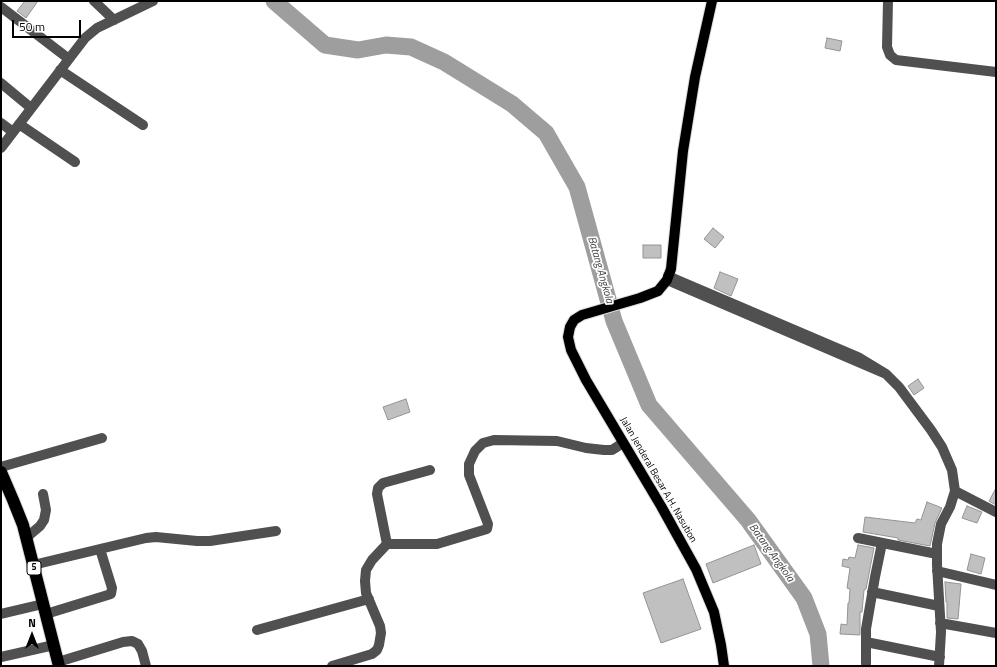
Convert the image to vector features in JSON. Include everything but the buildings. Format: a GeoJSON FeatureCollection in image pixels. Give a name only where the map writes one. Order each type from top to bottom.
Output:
{"type":"FeatureCollection","features":[{"type":"Feature","properties":{"kind":"highway","name":"5"},"geometry":{"type":"LineString","coordinates":[[1,472],[13,500],[26,538],[59,664]]}},
{"type":"Feature","properties":{"kind":"main road"},"geometry":{"type":"LineString","coordinates":[[667,278],[671,269],[683,151],[695,77],[712,1]]}},
{"type":"Feature","properties":{"kind":"main road","name":"Jalan Jenderal Besar A.H. Nasution"},"geometry":{"type":"LineString","coordinates":[[667,278],[658,291],[640,298],[582,315],[574,320],[570,327],[568,337],[571,350],[586,380],[661,506],[696,569],[714,612],[722,645],[724,666]]}},
{"type":"Feature","properties":{"kind":"street"},"geometry":{"type":"LineString","coordinates":[[94,1],[114,20]]}},
{"type":"Feature","properties":{"kind":"street"},"geometry":{"type":"LineString","coordinates":[[1,148],[68,59],[91,32],[153,1]]}},
{"type":"Feature","properties":{"kind":"street"},"geometry":{"type":"LineString","coordinates":[[888,1],[887,47],[890,55],[896,60],[996,72]]}},
{"type":"Feature","properties":{"kind":"street"},"geometry":{"type":"LineString","coordinates":[[1,7],[68,59]]}},
{"type":"Feature","properties":{"kind":"street"},"geometry":{"type":"LineString","coordinates":[[60,70],[143,125]]}},
{"type":"Feature","properties":{"kind":"street"},"geometry":{"type":"LineString","coordinates":[[1,83],[31,108]]}},
{"type":"Feature","properties":{"kind":"street"},"geometry":{"type":"LineString","coordinates":[[1,124],[16,128],[75,162]]}},
{"type":"Feature","properties":{"kind":"street"},"geometry":{"type":"LineString","coordinates":[[667,278],[886,374],[899,387],[914,406],[942,447],[952,470],[955,491],[950,507],[941,524],[937,544],[940,662],[866,642]]}},
{"type":"Feature","properties":{"kind":"street"},"geometry":{"type":"LineString","coordinates":[[1,467],[102,438]]}},
{"type":"Feature","properties":{"kind":"street"},"geometry":{"type":"LineString","coordinates":[[332,666],[372,654],[378,648],[380,640],[380,626],[365,587],[366,570],[372,560],[387,544],[437,544],[487,529],[488,524],[469,474],[470,464],[475,451],[483,443],[494,440],[557,440],[586,448],[612,450],[623,443]]}},
{"type":"Feature","properties":{"kind":"street"},"geometry":{"type":"LineString","coordinates":[[387,544],[377,494],[378,488],[383,483],[430,470]]}},
{"type":"Feature","properties":{"kind":"street"},"geometry":{"type":"LineString","coordinates":[[955,491],[996,512]]}},
{"type":"Feature","properties":{"kind":"street"},"geometry":{"type":"LineString","coordinates":[[26,538],[40,526],[44,520],[46,510],[43,494]]}},
{"type":"Feature","properties":{"kind":"street"},"geometry":{"type":"LineString","coordinates":[[33,565],[146,538],[156,537],[210,541],[276,531]]}},
{"type":"Feature","properties":{"kind":"street"},"geometry":{"type":"LineString","coordinates":[[858,538],[937,554]]}},
{"type":"Feature","properties":{"kind":"street"},"geometry":{"type":"LineString","coordinates":[[866,666],[866,628],[882,543]]}},
{"type":"Feature","properties":{"kind":"street"},"geometry":{"type":"LineString","coordinates":[[1,614],[44,609],[111,594],[112,588],[100,548]]}},
{"type":"Feature","properties":{"kind":"street"},"geometry":{"type":"LineString","coordinates":[[937,571],[996,585]]}},
{"type":"Feature","properties":{"kind":"street"},"geometry":{"type":"LineString","coordinates":[[872,592],[939,606]]}},
{"type":"Feature","properties":{"kind":"street"},"geometry":{"type":"LineString","coordinates":[[256,630],[369,599]]}},
{"type":"Feature","properties":{"kind":"street"},"geometry":{"type":"LineString","coordinates":[[940,622],[996,633]]}},
{"type":"Feature","properties":{"kind":"street"},"geometry":{"type":"LineString","coordinates":[[59,664],[123,642],[132,641],[138,644],[142,651],[146,666]]}},
{"type":"Feature","properties":{"kind":"street"},"geometry":{"type":"LineString","coordinates":[[1,657],[54,645]]}},
{"type":"Feature","properties":{"kind":"waterway","name":"Batang Angkola"},"geometry":{"type":"LineString","coordinates":[[274,1],[325,45],[358,50],[386,45],[411,47],[444,62],[512,104],[546,133],[577,187],[614,321],[649,405],[748,520],[804,598],[818,634],[821,666]]}}]}
